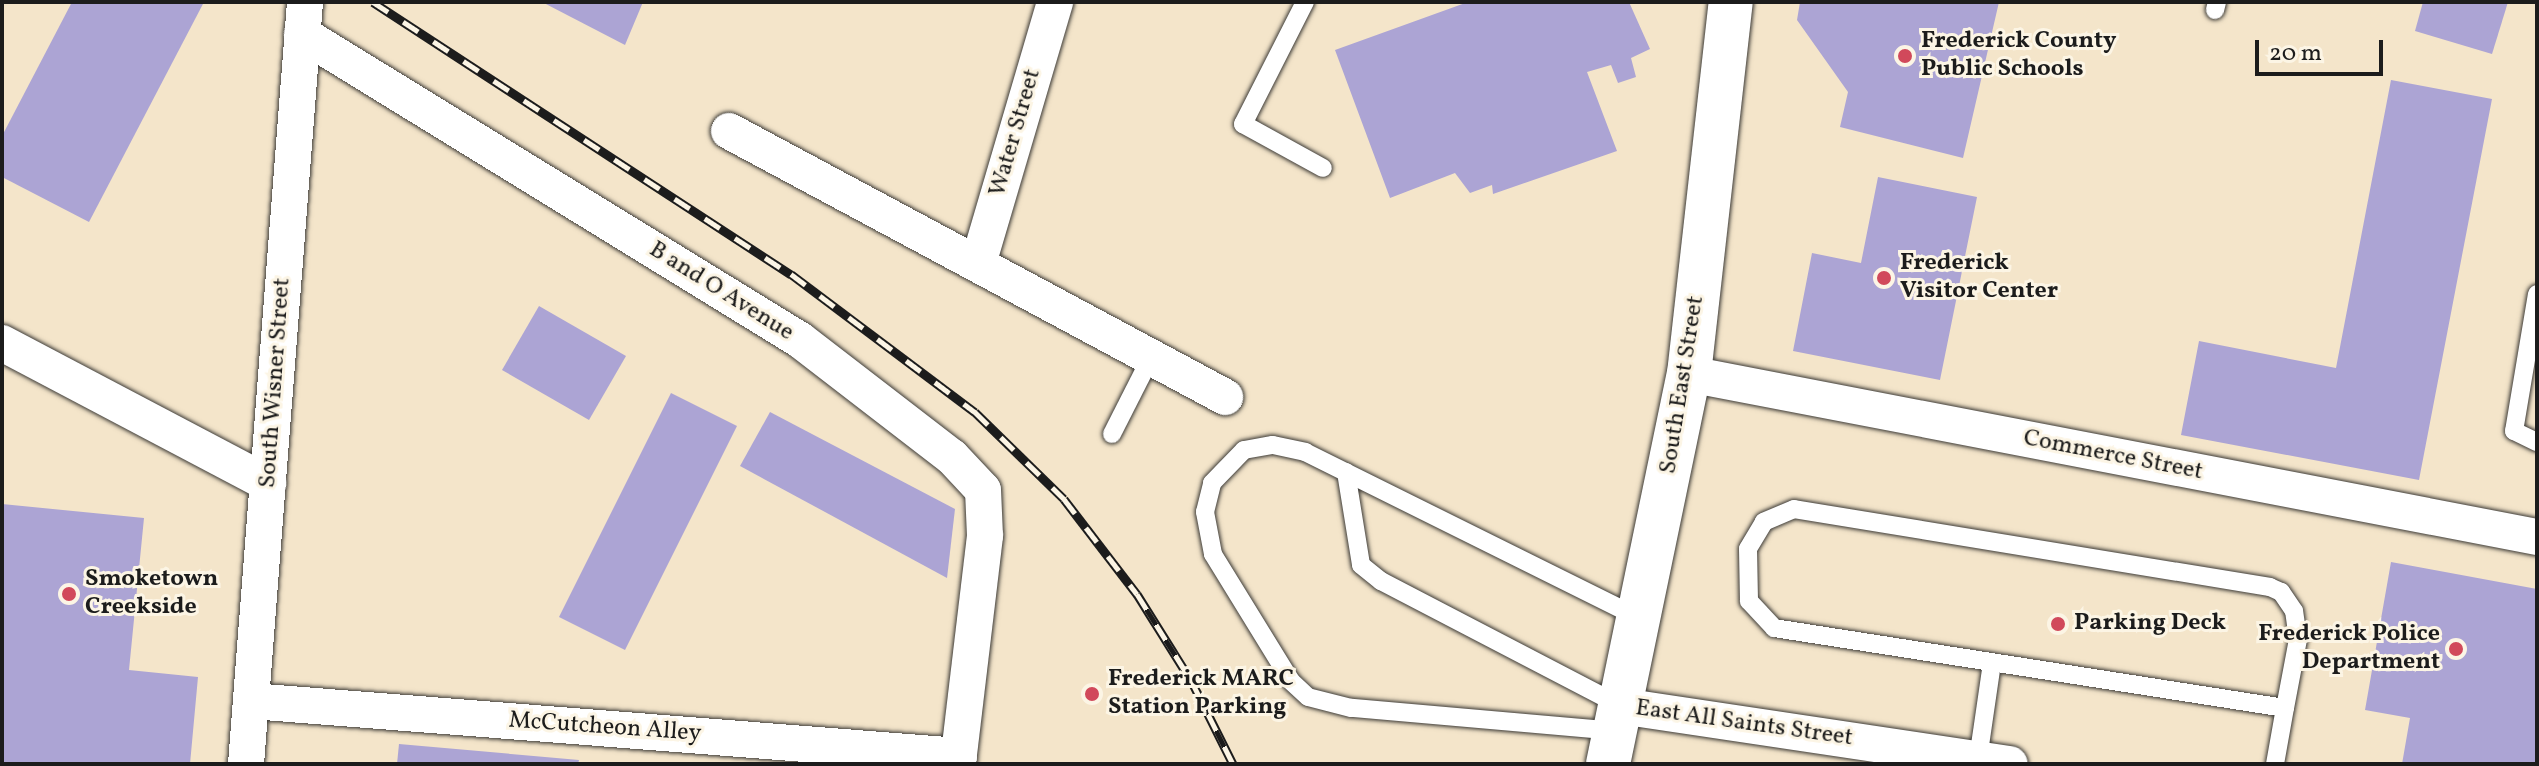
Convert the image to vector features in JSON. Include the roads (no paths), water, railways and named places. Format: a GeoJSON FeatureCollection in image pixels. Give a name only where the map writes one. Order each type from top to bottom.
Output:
{"type":"FeatureCollection","features":[{"type":"Feature","properties":{"kind":"main road","name":"South East Street"},"geometry":{"type":"LineString","coordinates":[[1615,734],[1689,374],[1731,2]]}},
{"type":"Feature","properties":{"kind":"street","name":"Water Street"},"geometry":{"type":"LineString","coordinates":[[978,264],[1055,2]]}},
{"type":"Feature","properties":{"kind":"street","name":"South Wisner Street"},"geometry":{"type":"LineString","coordinates":[[246,764],[304,18]]}},
{"type":"Feature","properties":{"kind":"street","name":"B and O Avenue"},"geometry":{"type":"LineString","coordinates":[[304,18],[800,340],[952,457],[983,490],[985,536],[959,760]]}},
{"type":"Feature","properties":{"kind":"street"},"geometry":{"type":"LineString","coordinates":[[729,131],[1225,397]]}},
{"type":"Feature","properties":{"kind":"street"},"geometry":{"type":"LineString","coordinates":[[2,343],[268,483]]}},
{"type":"Feature","properties":{"kind":"street","name":"Commerce Street"},"geometry":{"type":"LineString","coordinates":[[1689,374],[2537,537]]}},
{"type":"Feature","properties":{"kind":"street","name":"McCutcheon Alley"},"geometry":{"type":"LineString","coordinates":[[251,701],[959,760]]}},
{"type":"Feature","properties":{"kind":"street","name":"East All Saints Street"},"geometry":{"type":"LineString","coordinates":[[1615,734],[1994,761]]}},
{"type":"Feature","properties":{"kind":"lane"},"geometry":{"type":"LineString","coordinates":[[1305,2],[1243,124],[1323,168]]}},
{"type":"Feature","properties":{"kind":"lane"},"geometry":{"type":"LineString","coordinates":[[2537,294],[2514,431],[2537,442]]}},
{"type":"Feature","properties":{"kind":"lane"},"geometry":{"type":"LineString","coordinates":[[1112,434],[1151,357]]}},
{"type":"Feature","properties":{"kind":"lane"},"geometry":{"type":"LineString","coordinates":[[1615,734],[1340,707],[1308,697],[1291,681],[1213,554],[1205,512],[1212,483],[1244,450],[1273,445],[1305,452],[1639,618]]}},
{"type":"Feature","properties":{"kind":"lane"},"geometry":{"type":"LineString","coordinates":[[1346,472],[1361,565],[1615,734]]}},
{"type":"Feature","properties":{"kind":"lane"},"geometry":{"type":"LineString","coordinates":[[2275,764],[2298,639],[2288,599],[2270,587],[1807,510],[1778,514],[1754,535],[1745,568],[1749,601],[1774,628],[2285,708]]}},
{"type":"Feature","properties":{"kind":"lane"},"geometry":{"type":"LineString","coordinates":[[1992,663],[1994,761]]}},
{"type":"Feature","properties":{"kind":"railway"},"geometry":{"type":"LineString","coordinates":[[373,2],[791,274],[975,412],[1064,499],[1137,594],[1192,682],[1233,764]]}},
{"type":"Feature","properties":{"kind":"place","name":"Frederick County Public Schools"},"geometry":{"type":"Point","coordinates":[1905,56]}},
{"type":"Feature","properties":{"kind":"place","name":"Frederick Visitor Center"},"geometry":{"type":"Point","coordinates":[1884,278]}},
{"type":"Feature","properties":{"kind":"place","name":"Smoketown Creekside"},"geometry":{"type":"Point","coordinates":[69,594]}},
{"type":"Feature","properties":{"kind":"place","name":"Parking Deck"},"geometry":{"type":"Point","coordinates":[2058,624]}},
{"type":"Feature","properties":{"kind":"place","name":"Frederick Police Department"},"geometry":{"type":"Point","coordinates":[2456,649]}},
{"type":"Feature","properties":{"kind":"place","name":"Frederick MARC Station Parking"},"geometry":{"type":"Point","coordinates":[1092,694]}}]}
